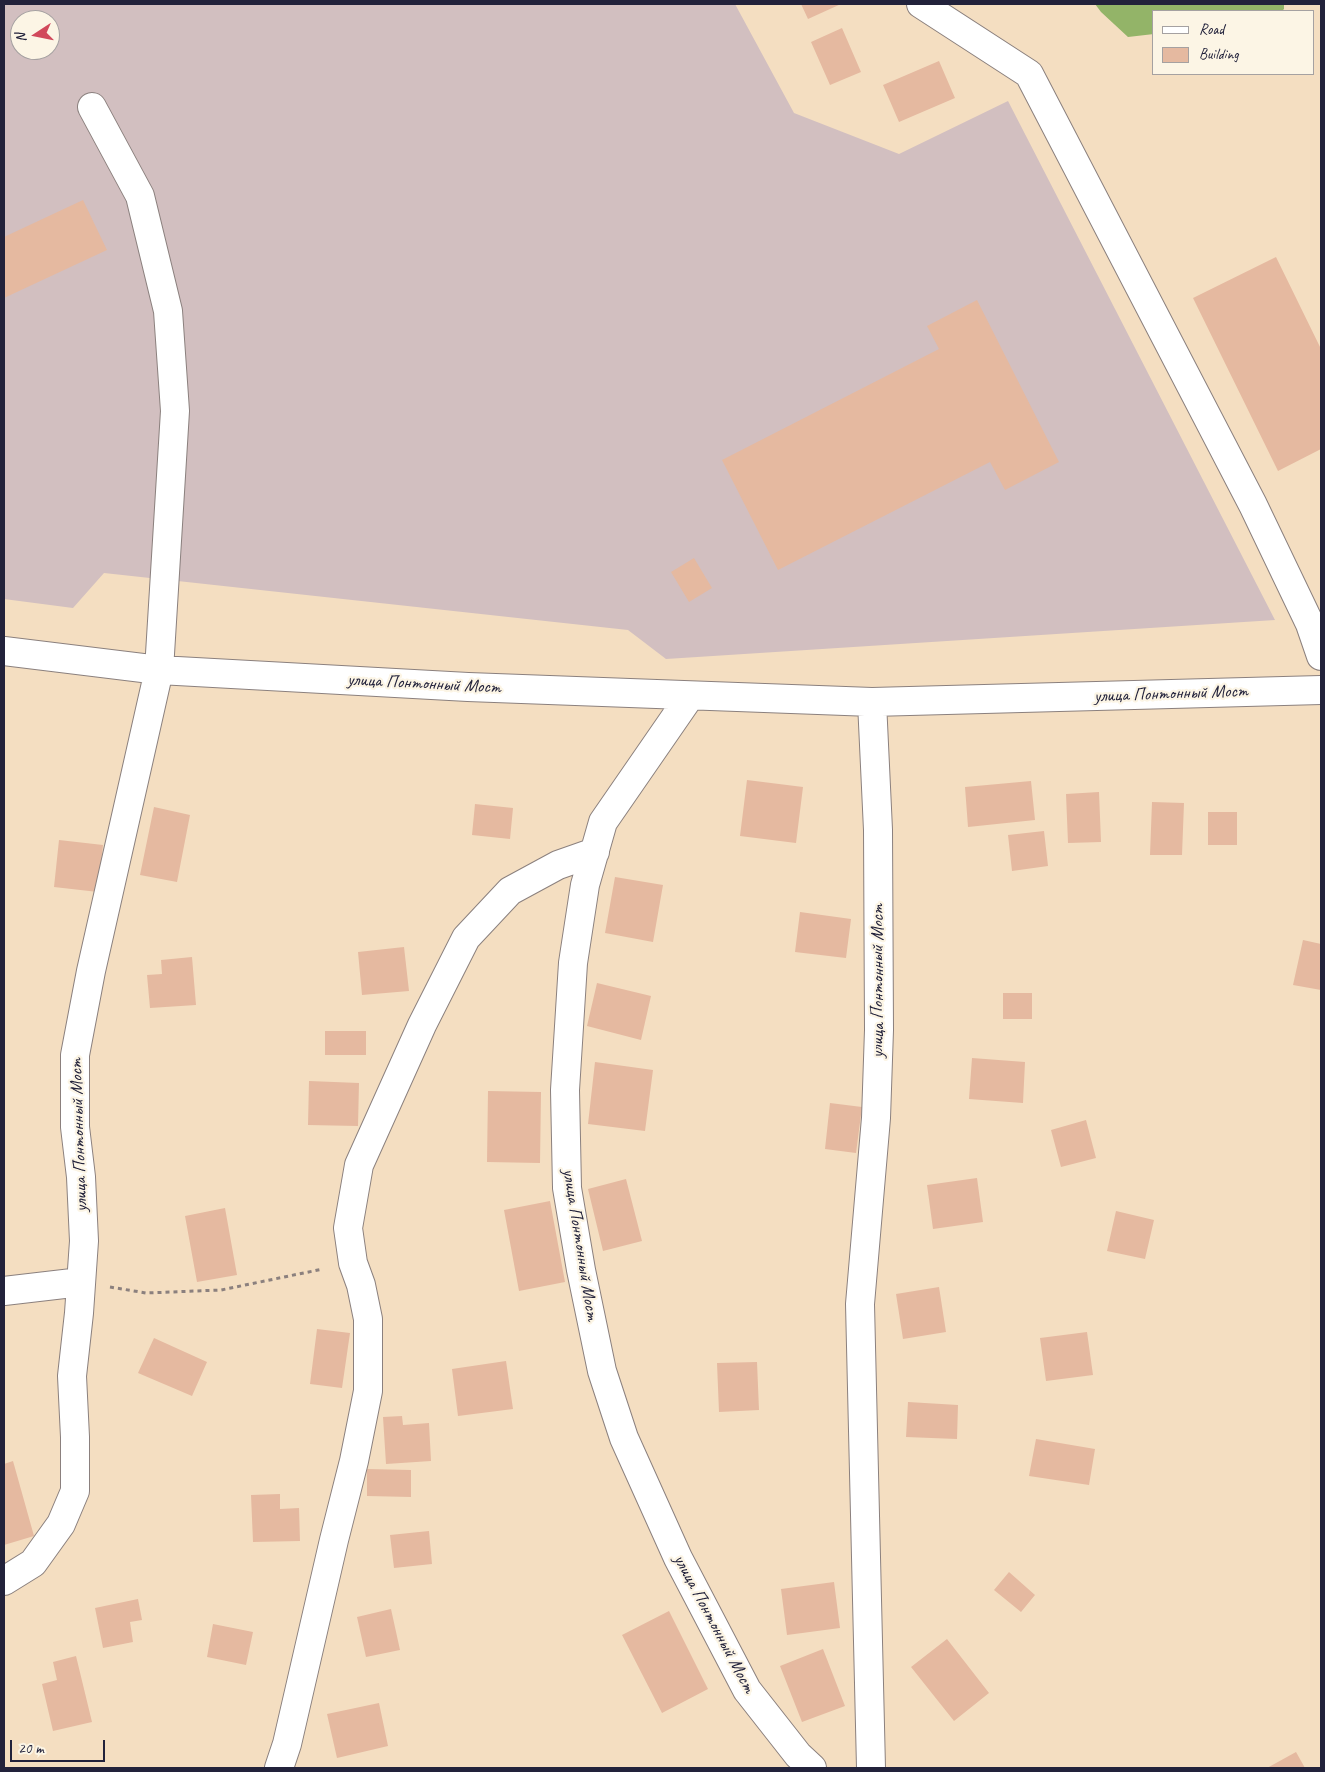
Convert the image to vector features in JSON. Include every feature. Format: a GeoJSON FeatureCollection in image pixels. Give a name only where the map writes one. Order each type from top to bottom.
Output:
{"type":"FeatureCollection","features":[{"type":"Feature","properties":{"kind":"street"},"geometry":{"type":"LineString","coordinates":[[921,4],[1029,74],[1253,505],[1310,624],[1321,656]]}},
{"type":"Feature","properties":{"kind":"street"},"geometry":{"type":"LineString","coordinates":[[92,107],[140,196],[168,311],[175,412],[159,670]]}},
{"type":"Feature","properties":{"kind":"street","name":"улица Понтонный Мост"},"geometry":{"type":"LineString","coordinates":[[4,652],[159,670],[477,687],[872,702],[1321,690]]}},
{"type":"Feature","properties":{"kind":"street","name":"улица Понтонный Мост"},"geometry":{"type":"LineString","coordinates":[[4,1581],[33,1563],[61,1524],[75,1491],[72,1376],[84,1241],[81,1177],[75,1126],[75,1056],[90,971],[159,670]]}},
{"type":"Feature","properties":{"kind":"street","name":"улица Понтонный Мост"},"geometry":{"type":"LineString","coordinates":[[690,696],[603,822],[585,884],[573,963],[565,1100],[567,1188],[581,1270],[602,1371],[624,1438],[678,1558],[747,1690],[798,1754],[812,1768]]}},
{"type":"Feature","properties":{"kind":"street","name":"улица Понтонный Мост"},"geometry":{"type":"LineString","coordinates":[[871,1768],[860,1304],[876,1118],[879,1030],[878,830],[872,702]]}},
{"type":"Feature","properties":{"kind":"street"},"geometry":{"type":"LineString","coordinates":[[278,1768],[287,1744],[354,1461],[368,1391],[368,1319],[361,1285],[353,1263],[348,1228],[359,1165],[422,1024],[466,938],[510,891],[558,865],[595,852]]}},
{"type":"Feature","properties":{"kind":"street"},"geometry":{"type":"LineString","coordinates":[[4,1291],[81,1282]]}},
{"type":"Feature","properties":{"kind":"path"},"geometry":{"type":"LineString","coordinates":[[81,1282],[146,1293],[221,1290],[353,1263]]}},
{"type":"Feature","properties":{"kind":"shaded area"},"geometry":{"type":"Polygon","coordinates":[[[4,4],[735,4],[794,113],[899,154],[1008,101],[1275,620],[666,659],[628,630],[104,573],[73,608],[4,599],[4,4]]]}},
{"type":"Feature","properties":{"kind":"green space"},"geometry":{"type":"Polygon","coordinates":[[[1095,4],[1284,4],[1283,10],[1152,10],[1152,34],[1128,37],[1095,4]]]}},
{"type":"Feature","properties":{"kind":"building"},"geometry":{"type":"Polygon","coordinates":[[[801,4],[841,4],[808,19],[801,4]]]}},
{"type":"Feature","properties":{"kind":"building"},"geometry":{"type":"Polygon","coordinates":[[[842,28],[861,72],[830,85],[811,42],[842,28]]]}},
{"type":"Feature","properties":{"kind":"building"},"geometry":{"type":"Polygon","coordinates":[[[939,61],[955,98],[899,122],[883,85],[939,61]]]}},
{"type":"Feature","properties":{"kind":"building"},"geometry":{"type":"Polygon","coordinates":[[[83,200],[107,250],[4,298],[4,237],[83,200]]]}},
{"type":"Feature","properties":{"kind":"building"},"geometry":{"type":"Polygon","coordinates":[[[1276,257],[1321,349],[1321,449],[1278,471],[1193,298],[1276,257]]]}},
{"type":"Feature","properties":{"kind":"building"},"geometry":{"type":"Polygon","coordinates":[[[977,300],[1059,462],[1005,490],[990,462],[778,570],[722,460],[939,349],[927,326],[977,300]]]}},
{"type":"Feature","properties":{"kind":"building"},"geometry":{"type":"Polygon","coordinates":[[[694,558],[712,588],[689,602],[671,572],[694,558]]]}},
{"type":"Feature","properties":{"kind":"building"},"geometry":{"type":"Polygon","coordinates":[[[747,780],[803,787],[796,843],[740,836],[747,780]]]}},
{"type":"Feature","properties":{"kind":"building"},"geometry":{"type":"Polygon","coordinates":[[[1031,781],[1035,820],[968,827],[965,787],[1031,781]]]}},
{"type":"Feature","properties":{"kind":"building"},"geometry":{"type":"Polygon","coordinates":[[[1099,792],[1101,842],[1068,843],[1066,794],[1099,792]]]}},
{"type":"Feature","properties":{"kind":"building"},"geometry":{"type":"Polygon","coordinates":[[[1152,802],[1184,803],[1182,855],[1150,855],[1152,802]]]}},
{"type":"Feature","properties":{"kind":"building"},"geometry":{"type":"Polygon","coordinates":[[[475,804],[513,808],[510,839],[472,835],[475,804]]]}},
{"type":"Feature","properties":{"kind":"building"},"geometry":{"type":"Polygon","coordinates":[[[154,807],[190,815],[177,882],[140,875],[154,807]]]}},
{"type":"Feature","properties":{"kind":"building"},"geometry":{"type":"Polygon","coordinates":[[[1208,812],[1237,812],[1237,845],[1208,845],[1208,812]]]}},
{"type":"Feature","properties":{"kind":"building"},"geometry":{"type":"Polygon","coordinates":[[[1044,831],[1048,866],[1012,871],[1008,835],[1044,831]]]}},
{"type":"Feature","properties":{"kind":"building"},"geometry":{"type":"Polygon","coordinates":[[[59,840],[103,845],[98,892],[54,887],[59,840]]]}},
{"type":"Feature","properties":{"kind":"building"},"geometry":{"type":"Polygon","coordinates":[[[615,877],[663,885],[653,942],[605,933],[615,877]]]}},
{"type":"Feature","properties":{"kind":"building"},"geometry":{"type":"Polygon","coordinates":[[[800,912],[851,919],[846,958],[795,952],[800,912]]]}},
{"type":"Feature","properties":{"kind":"building"},"geometry":{"type":"Polygon","coordinates":[[[1303,940],[1321,944],[1321,990],[1293,985],[1303,940]]]}},
{"type":"Feature","properties":{"kind":"building"},"geometry":{"type":"Polygon","coordinates":[[[404,947],[409,991],[362,995],[358,952],[404,947]]]}},
{"type":"Feature","properties":{"kind":"building"},"geometry":{"type":"Polygon","coordinates":[[[192,957],[196,1005],[150,1008],[147,975],[162,974],[161,960],[192,957]]]}},
{"type":"Feature","properties":{"kind":"building"},"geometry":{"type":"Polygon","coordinates":[[[597,983],[651,996],[641,1040],[587,1026],[597,983]]]}},
{"type":"Feature","properties":{"kind":"building"},"geometry":{"type":"Polygon","coordinates":[[[1003,993],[1032,993],[1032,1019],[1003,1019],[1003,993]]]}},
{"type":"Feature","properties":{"kind":"building"},"geometry":{"type":"Polygon","coordinates":[[[325,1031],[366,1031],[366,1055],[325,1055],[325,1031]]]}},
{"type":"Feature","properties":{"kind":"building"},"geometry":{"type":"Polygon","coordinates":[[[972,1058],[1025,1062],[1023,1103],[969,1099],[972,1058]]]}},
{"type":"Feature","properties":{"kind":"building"},"geometry":{"type":"Polygon","coordinates":[[[595,1062],[653,1070],[645,1131],[588,1124],[595,1062]]]}},
{"type":"Feature","properties":{"kind":"building"},"geometry":{"type":"Polygon","coordinates":[[[309,1081],[359,1083],[358,1126],[308,1125],[309,1081]]]}},
{"type":"Feature","properties":{"kind":"building"},"geometry":{"type":"Polygon","coordinates":[[[488,1091],[541,1092],[540,1163],[487,1162],[488,1091]]]}},
{"type":"Feature","properties":{"kind":"building"},"geometry":{"type":"Polygon","coordinates":[[[830,1103],[862,1107],[856,1153],[825,1149],[830,1103]]]}},
{"type":"Feature","properties":{"kind":"building"},"geometry":{"type":"Polygon","coordinates":[[[1086,1120],[1096,1158],[1061,1167],[1051,1130],[1086,1120]]]}},
{"type":"Feature","properties":{"kind":"building"},"geometry":{"type":"Polygon","coordinates":[[[977,1178],[983,1222],[933,1229],[927,1185],[977,1178]]]}},
{"type":"Feature","properties":{"kind":"building"},"geometry":{"type":"Polygon","coordinates":[[[626,1179],[642,1241],[603,1251],[588,1189],[626,1179]]]}},
{"type":"Feature","properties":{"kind":"building"},"geometry":{"type":"Polygon","coordinates":[[[550,1201],[565,1282],[519,1291],[504,1210],[550,1201]]]}},
{"type":"Feature","properties":{"kind":"building"},"geometry":{"type":"Polygon","coordinates":[[[225,1208],[237,1275],[197,1282],[185,1216],[225,1208]]]}},
{"type":"Feature","properties":{"kind":"building"},"geometry":{"type":"Polygon","coordinates":[[[1116,1211],[1154,1220],[1145,1259],[1107,1251],[1116,1211]]]}},
{"type":"Feature","properties":{"kind":"building"},"geometry":{"type":"Polygon","coordinates":[[[939,1287],[946,1332],[903,1339],[896,1294],[939,1287]]]}},
{"type":"Feature","properties":{"kind":"building"},"geometry":{"type":"Polygon","coordinates":[[[317,1329],[350,1333],[342,1388],[310,1384],[317,1329]]]}},
{"type":"Feature","properties":{"kind":"building"},"geometry":{"type":"Polygon","coordinates":[[[1087,1332],[1093,1375],[1046,1381],[1040,1338],[1087,1332]]]}},
{"type":"Feature","properties":{"kind":"building"},"geometry":{"type":"Polygon","coordinates":[[[154,1338],[207,1362],[192,1396],[138,1373],[154,1338]]]}},
{"type":"Feature","properties":{"kind":"building"},"geometry":{"type":"Polygon","coordinates":[[[506,1361],[513,1409],[458,1416],[452,1369],[506,1361]]]}},
{"type":"Feature","properties":{"kind":"building"},"geometry":{"type":"Polygon","coordinates":[[[757,1362],[759,1410],[719,1412],[717,1363],[757,1362]]]}},
{"type":"Feature","properties":{"kind":"building"},"geometry":{"type":"Polygon","coordinates":[[[908,1402],[958,1405],[957,1439],[906,1437],[908,1402]]]}},
{"type":"Feature","properties":{"kind":"building"},"geometry":{"type":"Polygon","coordinates":[[[402,1416],[403,1425],[429,1423],[431,1461],[386,1464],[383,1417],[402,1416]]]}},
{"type":"Feature","properties":{"kind":"building"},"geometry":{"type":"Polygon","coordinates":[[[1036,1439],[1095,1449],[1089,1485],[1029,1476],[1036,1439]]]}},
{"type":"Feature","properties":{"kind":"building"},"geometry":{"type":"Polygon","coordinates":[[[13,1461],[34,1536],[4,1545],[4,1464],[13,1461]]]}},
{"type":"Feature","properties":{"kind":"building"},"geometry":{"type":"Polygon","coordinates":[[[367,1469],[411,1470],[411,1497],[367,1496],[367,1469]]]}},
{"type":"Feature","properties":{"kind":"building"},"geometry":{"type":"Polygon","coordinates":[[[280,1494],[280,1509],[299,1508],[300,1541],[253,1542],[251,1495],[280,1494]]]}},
{"type":"Feature","properties":{"kind":"building"},"geometry":{"type":"Polygon","coordinates":[[[429,1531],[432,1564],[394,1568],[390,1535],[429,1531]]]}},
{"type":"Feature","properties":{"kind":"building"},"geometry":{"type":"Polygon","coordinates":[[[1009,1572],[1035,1595],[1021,1612],[994,1590],[1009,1572]]]}},
{"type":"Feature","properties":{"kind":"building"},"geometry":{"type":"Polygon","coordinates":[[[834,1582],[840,1628],[787,1635],[781,1589],[834,1582]]]}},
{"type":"Feature","properties":{"kind":"building"},"geometry":{"type":"Polygon","coordinates":[[[138,1599],[142,1620],[130,1622],[133,1642],[103,1648],[95,1608],[138,1599]]]}},
{"type":"Feature","properties":{"kind":"building"},"geometry":{"type":"Polygon","coordinates":[[[391,1609],[400,1650],[366,1657],[357,1617],[391,1609]]]}},
{"type":"Feature","properties":{"kind":"building"},"geometry":{"type":"Polygon","coordinates":[[[669,1611],[708,1689],[662,1713],[622,1635],[669,1611]]]}},
{"type":"Feature","properties":{"kind":"building"},"geometry":{"type":"Polygon","coordinates":[[[213,1624],[253,1632],[246,1665],[207,1657],[213,1624]]]}},
{"type":"Feature","properties":{"kind":"building"},"geometry":{"type":"Polygon","coordinates":[[[947,1639],[989,1693],[954,1721],[911,1667],[947,1639]]]}},
{"type":"Feature","properties":{"kind":"building"},"geometry":{"type":"Polygon","coordinates":[[[823,1649],[845,1706],[802,1722],[780,1666],[823,1649]]]}},
{"type":"Feature","properties":{"kind":"building"},"geometry":{"type":"Polygon","coordinates":[[[76,1656],[92,1722],[53,1731],[42,1684],[57,1680],[53,1662],[76,1656]]]}},
{"type":"Feature","properties":{"kind":"building"},"geometry":{"type":"Polygon","coordinates":[[[379,1703],[388,1746],[337,1758],[327,1714],[379,1703]]]}},
{"type":"Feature","properties":{"kind":"building"},"geometry":{"type":"Polygon","coordinates":[[[1296,1752],[1305,1768],[1267,1768],[1296,1752]]]}}]}
